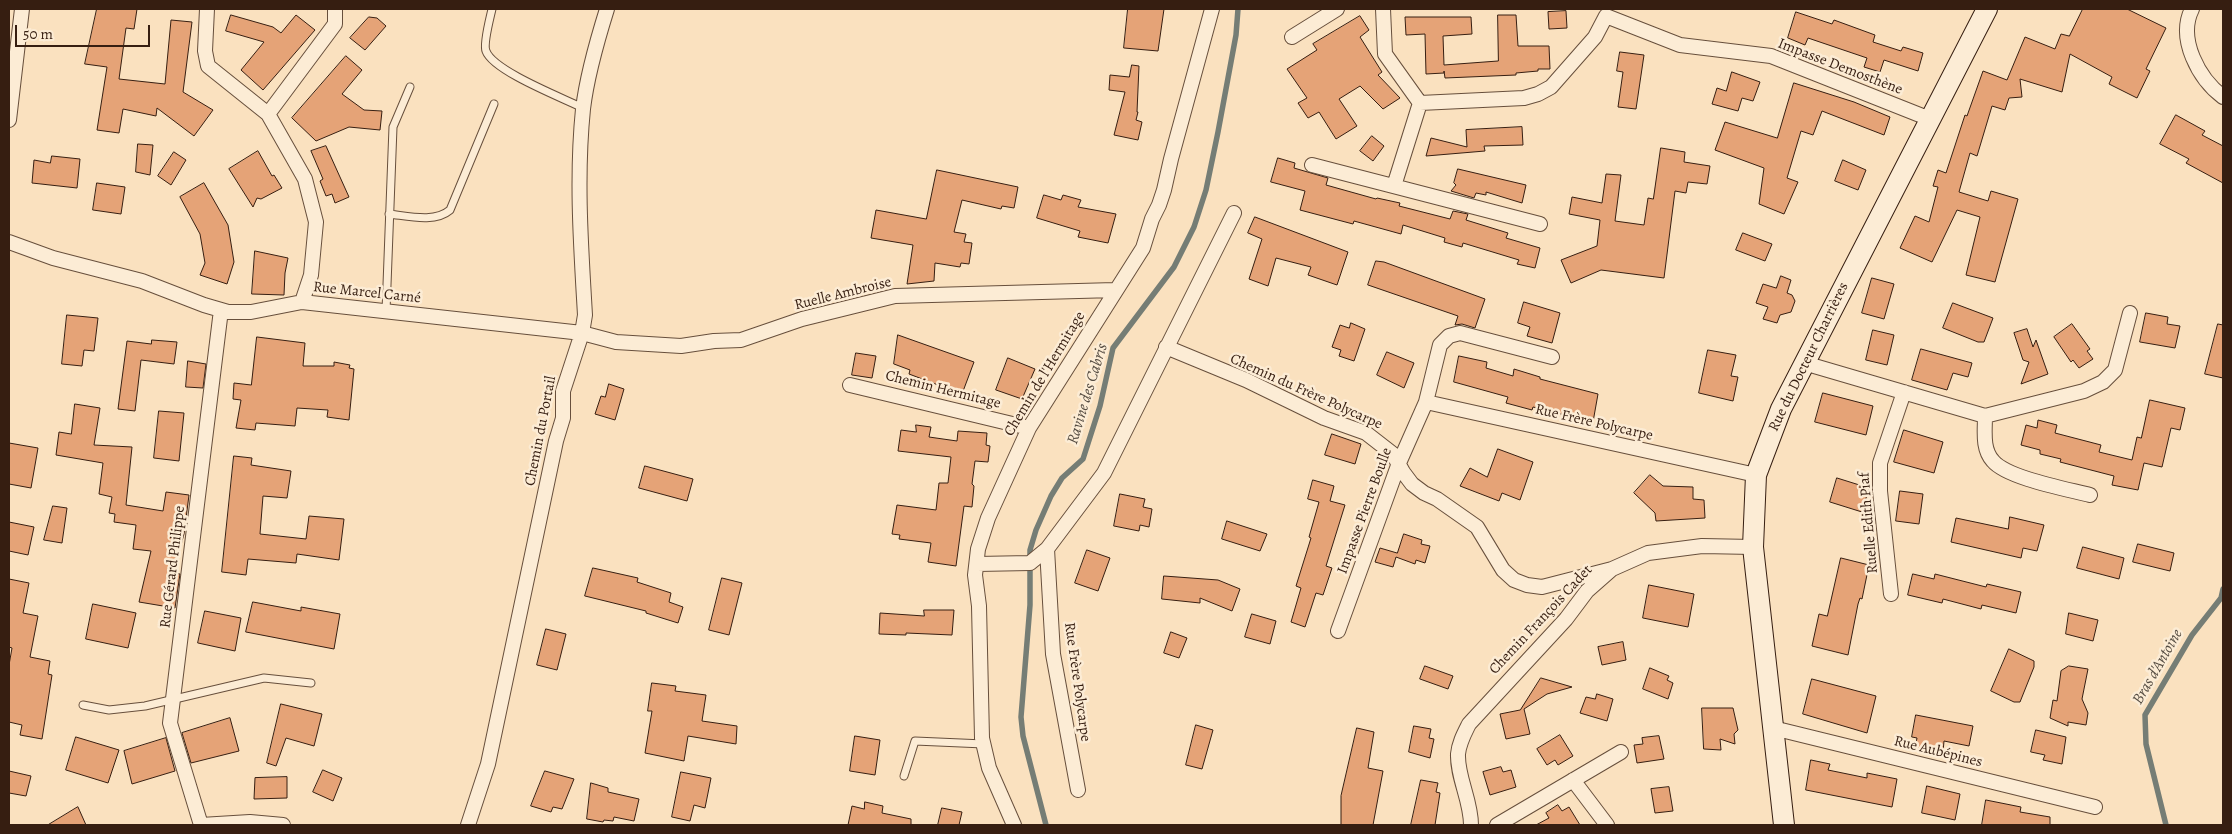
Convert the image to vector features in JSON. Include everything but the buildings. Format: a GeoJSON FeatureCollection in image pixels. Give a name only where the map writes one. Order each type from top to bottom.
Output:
{"type":"FeatureCollection","features":[{"type":"Feature","properties":{"kind":"street"},"geometry":{"type":"LineString","coordinates":[[9,120],[22,9]]}},
{"type":"Feature","properties":{"kind":"street"},"geometry":{"type":"LineString","coordinates":[[207,9],[205,59],[213,72],[268,114],[305,179],[316,222],[312,275],[302,302]]}},
{"type":"Feature","properties":{"kind":"street"},"geometry":{"type":"LineString","coordinates":[[268,114],[335,24],[335,9]]}},
{"type":"Feature","properties":{"kind":"street","name":"Chemin du Portail"},"geometry":{"type":"LineString","coordinates":[[468,825],[488,764],[554,451],[563,418],[563,391],[582,333],[585,315],[579,187],[584,108],[595,49],[607,9]]}},
{"type":"Feature","properties":{"kind":"street","name":"Chemin de l'Hermitage"},"geometry":{"type":"LineString","coordinates":[[1014,825],[989,768],[984,744],[979,606],[975,575],[978,549],[988,518],[1029,428],[1143,248],[1152,219],[1160,205],[1212,9]]}},
{"type":"Feature","properties":{"kind":"street"},"geometry":{"type":"LineString","coordinates":[[1292,37],[1337,9]]}},
{"type":"Feature","properties":{"kind":"street"},"geometry":{"type":"LineString","coordinates":[[1383,9],[1385,54],[1420,104],[1394,186]]}},
{"type":"Feature","properties":{"kind":"street","name":"Rue du Docteur Charrières"},"geometry":{"type":"LineString","coordinates":[[1784,825],[1753,547],[1756,475],[1780,409],[1987,9]]}},
{"type":"Feature","properties":{"kind":"street"},"geometry":{"type":"LineString","coordinates":[[2192,9],[2189,15],[2188,41],[2196,66],[2211,87],[2223,97]]}},
{"type":"Feature","properties":{"kind":"street","name":"Impasse Demosthène"},"geometry":{"type":"LineString","coordinates":[[1420,104],[1524,98],[1538,94],[1551,87],[1595,37],[1605,12],[1680,45],[1771,56],[1930,119]]}},
{"type":"Feature","properties":{"kind":"street"},"geometry":{"type":"LineString","coordinates":[[1312,165],[1540,224]]}},
{"type":"Feature","properties":{"kind":"street"},"geometry":{"type":"LineString","coordinates":[[977,564],[1030,563],[1047,549],[1104,473],[1234,212]]}},
{"type":"Feature","properties":{"kind":"street","name":"Rue Marcel Carné"},"geometry":{"type":"LineString","coordinates":[[9,242],[53,258],[142,281],[221,310],[251,312],[302,302],[582,333]]}},
{"type":"Feature","properties":{"kind":"street","name":"Ruelle Ambroise"},"geometry":{"type":"LineString","coordinates":[[582,333],[616,342],[681,346],[714,341],[741,340],[802,319],[895,296],[1115,290]]}},
{"type":"Feature","properties":{"kind":"street","name":"Rue Gérard Philippe"},"geometry":{"type":"LineString","coordinates":[[221,310],[170,723],[201,825],[250,822],[283,825]]}},
{"type":"Feature","properties":{"kind":"street"},"geometry":{"type":"LineString","coordinates":[[1804,363],[1985,416],[2084,391],[2103,382],[2114,370],[2130,313]]}},
{"type":"Feature","properties":{"kind":"street","name":"Impasse Pierre Boulle"},"geometry":{"type":"LineString","coordinates":[[1338,631],[1399,462],[1426,402],[1440,345],[1449,336],[1460,333],[1552,357]]}},
{"type":"Feature","properties":{"kind":"street","name":"Chemin du Frère Polycarpe"},"geometry":{"type":"LineString","coordinates":[[1166,347],[1246,380],[1324,418],[1366,433],[1386,447],[1399,462],[1403,472],[1412,484],[1424,493],[1438,498],[1476,527],[1503,570],[1514,580],[1527,585],[1542,587],[1612,569]]}},
{"type":"Feature","properties":{"kind":"street","name":"Chemin Hermitage"},"geometry":{"type":"LineString","coordinates":[[850,384],[1029,428]]}},
{"type":"Feature","properties":{"kind":"street","name":"Ruelle Edith Piaf"},"geometry":{"type":"LineString","coordinates":[[1891,594],[1880,491],[1880,463],[1904,392]]}},
{"type":"Feature","properties":{"kind":"street","name":"Rue Frère Polycarpe"},"geometry":{"type":"LineString","coordinates":[[1426,402],[1756,475]]}},
{"type":"Feature","properties":{"kind":"street"},"geometry":{"type":"LineString","coordinates":[[1985,416],[1987,452],[1992,461],[2005,472],[2090,496]]}},
{"type":"Feature","properties":{"kind":"street","name":"Chemin François Cadet"},"geometry":{"type":"LineString","coordinates":[[1471,825],[1469,800],[1459,769],[1458,755],[1461,740],[1468,724],[1566,619],[1587,591],[1612,569],[1648,553],[1702,546],[1753,547]]}},
{"type":"Feature","properties":{"kind":"street","name":"Rue Frère Polycarpe"},"geometry":{"type":"LineString","coordinates":[[1047,549],[1053,654],[1078,790]]}},
{"type":"Feature","properties":{"kind":"street","name":"Rue Aubépines"},"geometry":{"type":"LineString","coordinates":[[1773,728],[2095,807]]}},
{"type":"Feature","properties":{"kind":"street"},"geometry":{"type":"LineString","coordinates":[[1497,825],[1621,752]]}},
{"type":"Feature","properties":{"kind":"street"},"geometry":{"type":"LineString","coordinates":[[1573,780],[1607,825]]}},
{"type":"Feature","properties":{"kind":"lane"},"geometry":{"type":"LineString","coordinates":[[492,9],[485,50],[492,61],[512,74],[584,108]]}},
{"type":"Feature","properties":{"kind":"lane"},"geometry":{"type":"LineString","coordinates":[[386,311],[393,127],[410,87]]}},
{"type":"Feature","properties":{"kind":"lane"},"geometry":{"type":"LineString","coordinates":[[389,214],[429,218],[445,215],[450,210],[494,104]]}},
{"type":"Feature","properties":{"kind":"lane"},"geometry":{"type":"LineString","coordinates":[[83,706],[109,710],[145,706],[264,678],[311,683]]}},
{"type":"Feature","properties":{"kind":"lane"},"geometry":{"type":"LineString","coordinates":[[904,776],[915,741],[984,744]]}},
{"type":"Feature","properties":{"kind":"waterway","name":"Ravine des Cabris"},"geometry":{"type":"LineString","coordinates":[[1046,825],[1023,736],[1021,717],[1030,605],[1030,550],[1036,530],[1051,496],[1062,478],[1083,459],[1100,406],[1113,348],[1174,267],[1194,227],[1206,190],[1218,132],[1236,35],[1238,9]]}},
{"type":"Feature","properties":{"kind":"waterway","name":"Bras d'Antoine"},"geometry":{"type":"LineString","coordinates":[[2166,825],[2146,744],[2145,715],[2192,635],[2221,598],[2223,589]]}}]}
